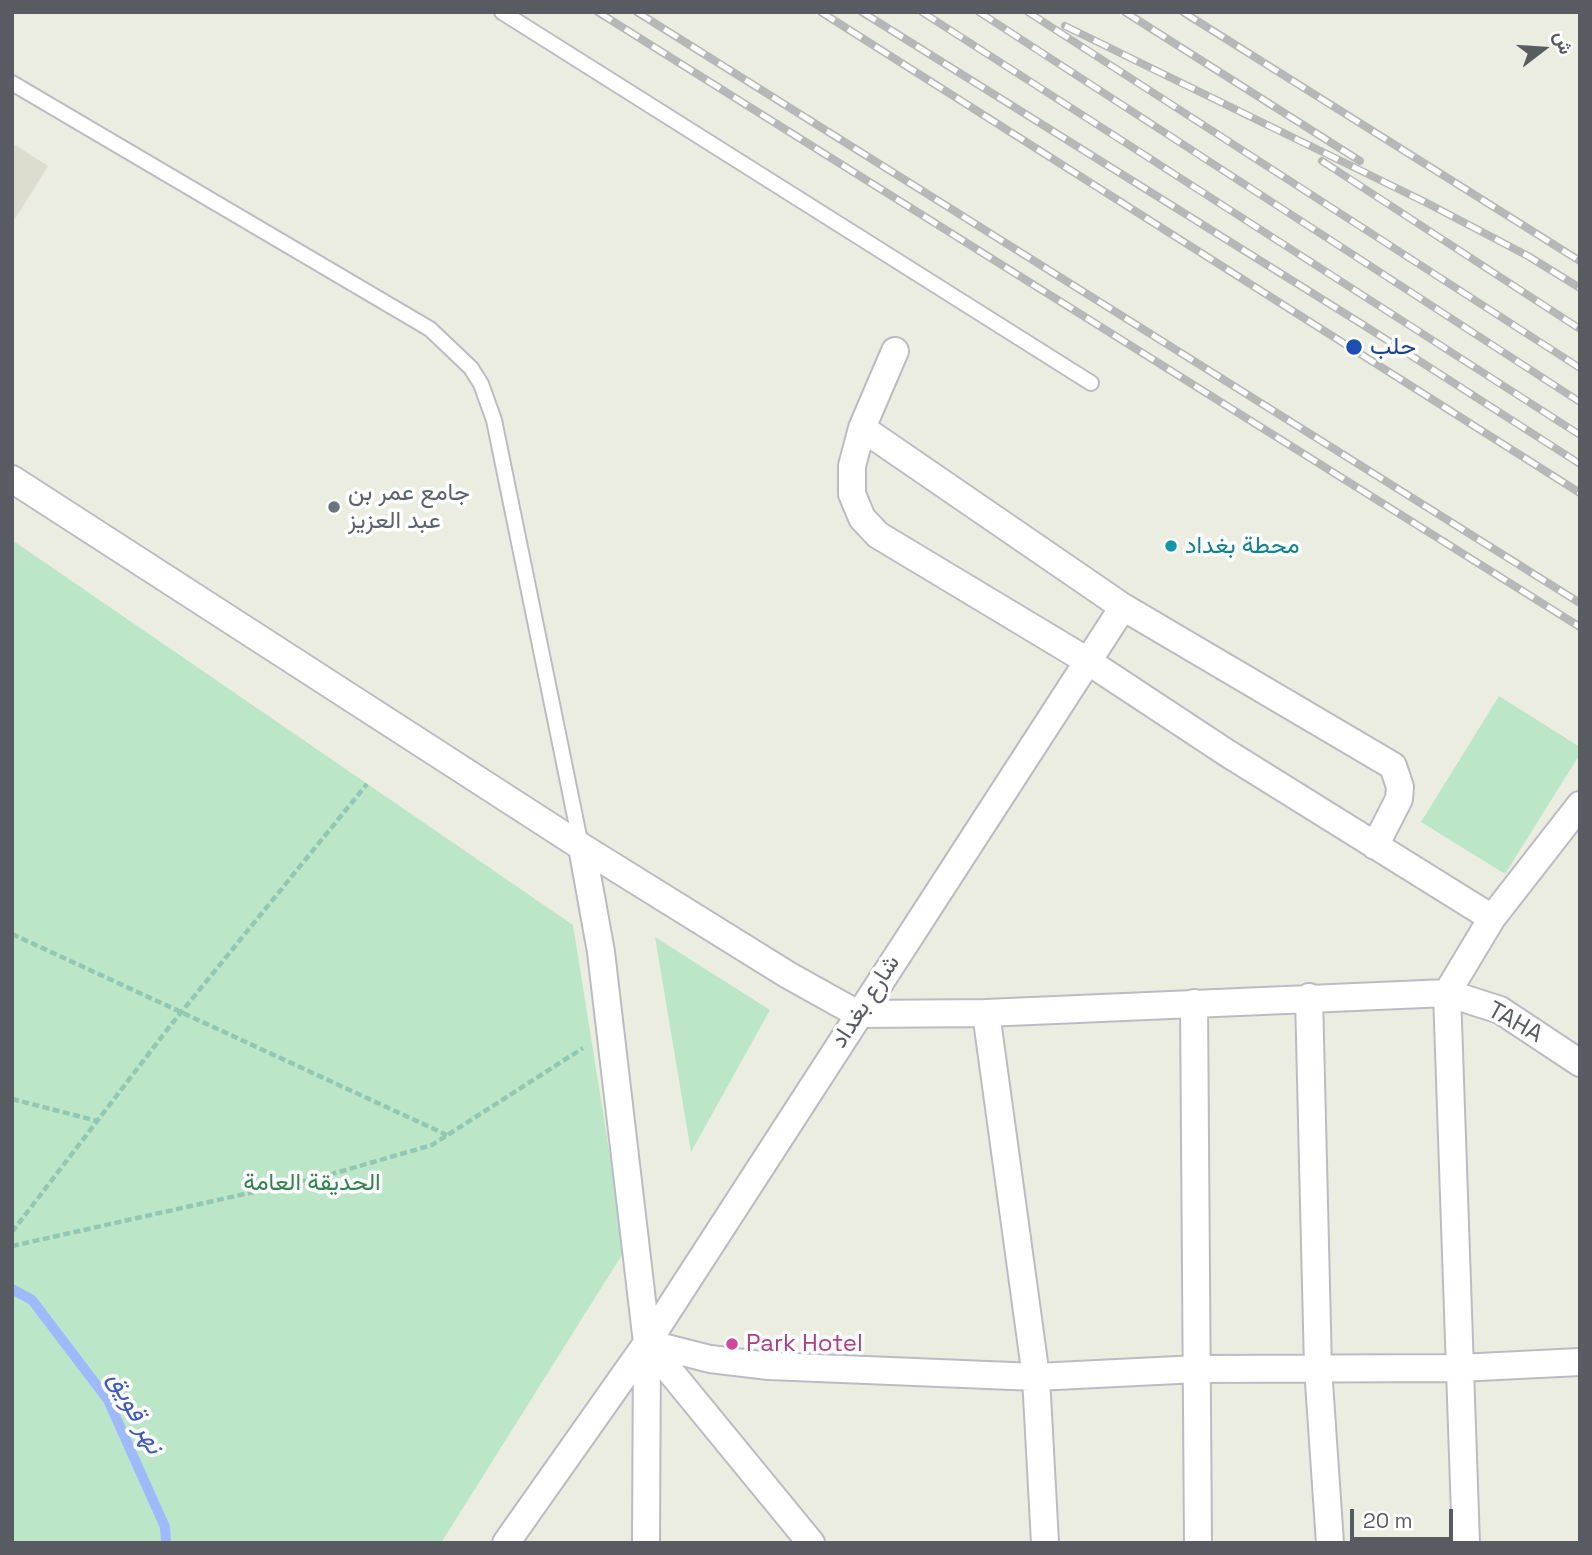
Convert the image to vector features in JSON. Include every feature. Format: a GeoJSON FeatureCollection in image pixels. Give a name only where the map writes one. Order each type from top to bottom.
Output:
{"type":"FeatureCollection","features":[{"type":"Feature","properties":{"kind":"street"},"geometry":{"type":"LineString","coordinates":[[895,351],[862,428],[852,466],[852,494],[862,518],[878,535],[1086,660],[1227,753],[1492,918]]}},
{"type":"Feature","properties":{"kind":"street"},"geometry":{"type":"LineString","coordinates":[[862,428],[1123,607],[1393,766],[1400,787],[1399,799],[1375,846]]}},
{"type":"Feature","properties":{"kind":"street"},"geometry":{"type":"LineString","coordinates":[[12,479],[582,847],[788,975],[858,1014]]}},
{"type":"Feature","properties":{"kind":"street","name":"شارع بغداد"},"geometry":{"type":"LineString","coordinates":[[506,1543],[647,1343],[1086,660],[1123,607]]}},
{"type":"Feature","properties":{"kind":"street"},"geometry":{"type":"LineString","coordinates":[[1466,1543],[1447,993],[1492,918],[1580,805]]}},
{"type":"Feature","properties":{"kind":"street"},"geometry":{"type":"LineString","coordinates":[[582,847],[601,952],[647,1343],[646,1543]]}},
{"type":"Feature","properties":{"kind":"street","name":"TAHA"},"geometry":{"type":"LineString","coordinates":[[858,1014],[986,1013],[1447,993],[1500,1010],[1580,1063]]}},
{"type":"Feature","properties":{"kind":"street"},"geometry":{"type":"LineString","coordinates":[[1309,997],[1318,1368],[1329,1543]]}},
{"type":"Feature","properties":{"kind":"street"},"geometry":{"type":"LineString","coordinates":[[1194,1003],[1198,1543]]}},
{"type":"Feature","properties":{"kind":"street"},"geometry":{"type":"LineString","coordinates":[[986,1013],[1036,1377],[1045,1543]]}},
{"type":"Feature","properties":{"kind":"street"},"geometry":{"type":"LineString","coordinates":[[647,1343],[710,1359],[769,1366],[1036,1377],[1198,1368],[1458,1368],[1580,1362]]}},
{"type":"Feature","properties":{"kind":"street"},"geometry":{"type":"LineString","coordinates":[[647,1343],[811,1543]]}},
{"type":"Feature","properties":{"kind":"lane"},"geometry":{"type":"LineString","coordinates":[[502,12],[1091,383]]}},
{"type":"Feature","properties":{"kind":"lane"},"geometry":{"type":"LineString","coordinates":[[12,83],[430,329],[471,368],[481,384],[494,420],[582,847]]}},
{"type":"Feature","properties":{"kind":"path"},"geometry":{"type":"LineString","coordinates":[[12,1232],[183,1010],[367,783]]}},
{"type":"Feature","properties":{"kind":"path"},"geometry":{"type":"LineString","coordinates":[[12,934],[183,1010],[448,1135]]}},
{"type":"Feature","properties":{"kind":"path"},"geometry":{"type":"LineString","coordinates":[[12,1245],[325,1175],[432,1145],[593,1041]]}},
{"type":"Feature","properties":{"kind":"path"},"geometry":{"type":"LineString","coordinates":[[12,1100],[97,1121]]}},
{"type":"Feature","properties":{"kind":"shaded area"},"geometry":{"type":"Polygon","coordinates":[[[12,143],[48,166],[12,224],[12,143]]]}},
{"type":"Feature","properties":{"kind":"green space","name":"الحديقة العامة"},"geometry":{"type":"Polygon","coordinates":[[[12,540],[573,925],[625,1250],[441,1543],[12,1543],[12,540]]]}},
{"type":"Feature","properties":{"kind":"green space"},"geometry":{"type":"Polygon","coordinates":[[[1499,696],[1580,747],[1580,754],[1505,874],[1421,822],[1499,696]]]}},
{"type":"Feature","properties":{"kind":"green space"},"geometry":{"type":"Polygon","coordinates":[[[655,937],[770,1010],[691,1152],[655,937]]]}},
{"type":"Feature","properties":{"kind":"waterway","name":"نهر قويق"},"geometry":{"type":"LineString","coordinates":[[12,1289],[32,1300],[108,1400],[165,1527],[166,1543]]}},
{"type":"Feature","properties":{"kind":"railway"},"geometry":{"type":"LineString","coordinates":[[598,12],[1580,627]]}},
{"type":"Feature","properties":{"kind":"railway"},"geometry":{"type":"LineString","coordinates":[[637,12],[1580,603]]}},
{"type":"Feature","properties":{"kind":"railway"},"geometry":{"type":"LineString","coordinates":[[821,12],[1580,493]]}},
{"type":"Feature","properties":{"kind":"railway"},"geometry":{"type":"LineString","coordinates":[[862,12],[1365,326],[1580,464]]}},
{"type":"Feature","properties":{"kind":"railway"},"geometry":{"type":"LineString","coordinates":[[922,12],[1580,435]]}},
{"type":"Feature","properties":{"kind":"railway"},"geometry":{"type":"LineString","coordinates":[[979,12],[1580,402]]}},
{"type":"Feature","properties":{"kind":"railway"},"geometry":{"type":"LineString","coordinates":[[1028,12],[1580,368]]}},
{"type":"Feature","properties":{"kind":"railway"},"geometry":{"type":"LineString","coordinates":[[1125,12],[1360,161]]}},
{"type":"Feature","properties":{"kind":"railway"},"geometry":{"type":"LineString","coordinates":[[1183,12],[1580,261]]}},
{"type":"Feature","properties":{"kind":"railway"},"geometry":{"type":"LineString","coordinates":[[1065,26],[1425,202],[1528,256],[1580,288]]}},
{"type":"Feature","properties":{"kind":"railway"},"geometry":{"type":"LineString","coordinates":[[1322,161],[1580,329]]}},
{"type":"Feature","properties":{"kind":"place","name":"حلب"},"geometry":{"type":"Point","coordinates":[1354,347]}},
{"type":"Feature","properties":{"kind":"place","name":"جامع عمر بن عبد العزيز"},"geometry":{"type":"Point","coordinates":[334,507]}},
{"type":"Feature","properties":{"kind":"place","name":"محطة بغداد"},"geometry":{"type":"Point","coordinates":[1171,546]}},
{"type":"Feature","properties":{"kind":"place","name":"Park Hotel"},"geometry":{"type":"Point","coordinates":[732,1344]}}]}
